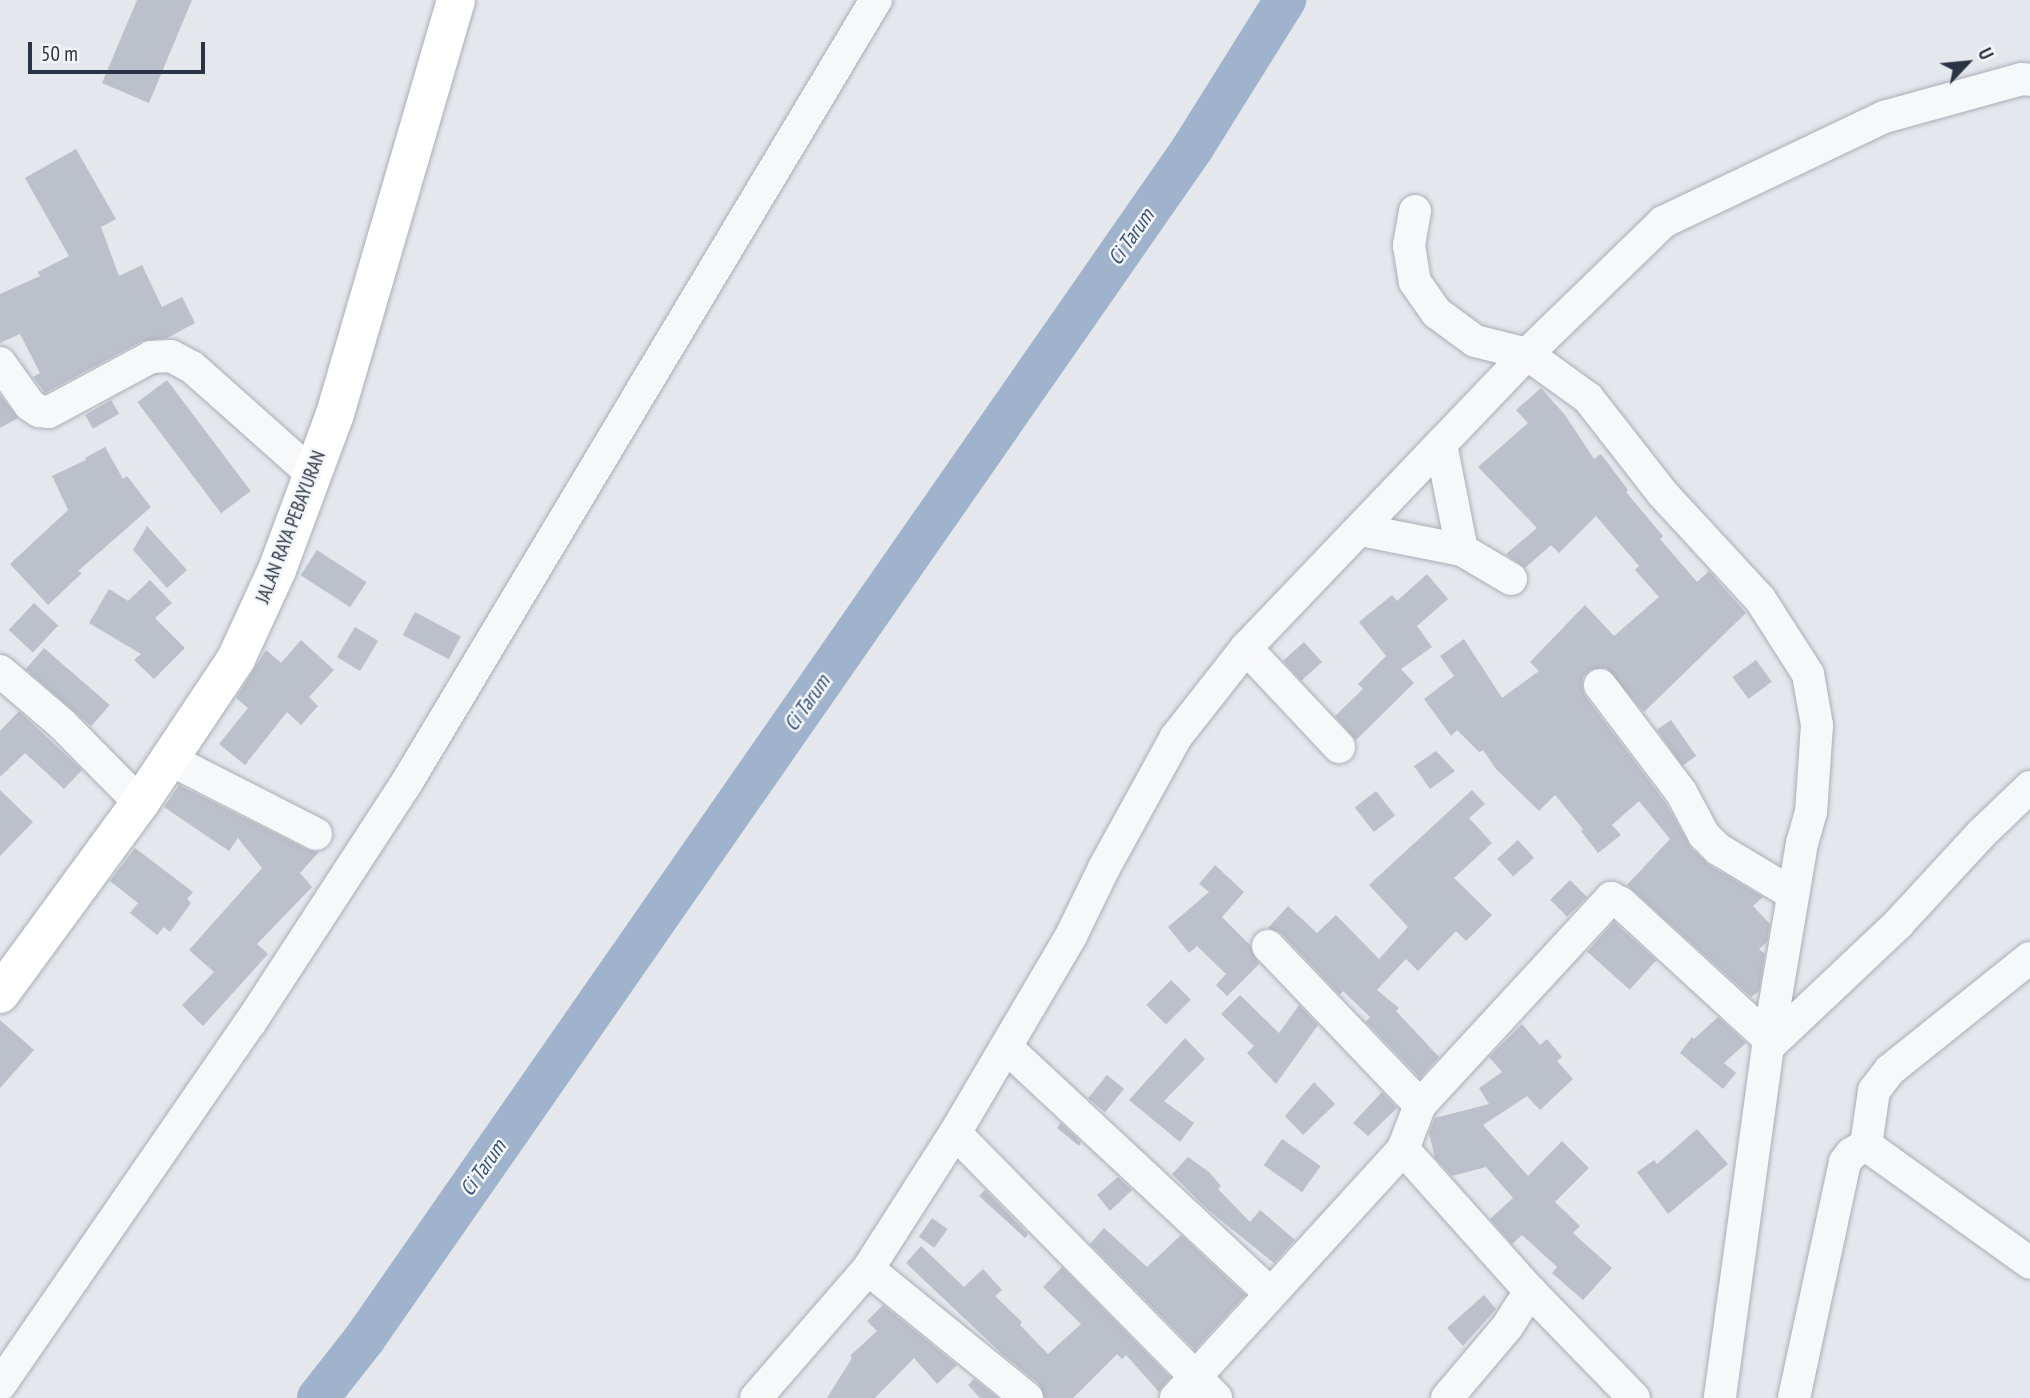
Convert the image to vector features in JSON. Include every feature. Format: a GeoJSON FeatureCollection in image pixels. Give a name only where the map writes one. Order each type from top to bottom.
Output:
{"type":"FeatureCollection","features":[{"type":"Feature","properties":{"kind":"main road","name":"JALAN RAYA PEBAYURAN"},"geometry":{"type":"LineString","coordinates":[[2,987],[140,803],[236,659],[277,570],[335,414],[456,0]]}},
{"type":"Feature","properties":{"kind":"street"},"geometry":{"type":"LineString","coordinates":[[0,1385],[250,1023],[404,786],[876,0]]}},
{"type":"Feature","properties":{"kind":"street"},"geometry":{"type":"LineString","coordinates":[[756,1398],[868,1269],[956,1133],[1071,936],[1104,868],[1176,737],[1246,648],[1362,530],[1527,354],[1663,222],[1884,117],[2022,79],[2030,80]]}},
{"type":"Feature","properties":{"kind":"street"},"geometry":{"type":"LineString","coordinates":[[1415,211],[1409,245],[1415,282],[1437,313],[1475,341],[1527,354],[1588,398],[1662,494],[1760,599],[1808,674],[1817,725],[1811,812],[1793,894],[1769,1043],[1720,1398]]}},
{"type":"Feature","properties":{"kind":"street"},"geometry":{"type":"LineString","coordinates":[[0,363],[30,405],[39,411],[49,412],[151,357],[171,356],[192,367],[312,474]]}},
{"type":"Feature","properties":{"kind":"street"},"geometry":{"type":"LineString","coordinates":[[1441,444],[1462,550]]}},
{"type":"Feature","properties":{"kind":"street"},"geometry":{"type":"LineString","coordinates":[[1362,530],[1462,550],[1511,579]]}},
{"type":"Feature","properties":{"kind":"street"},"geometry":{"type":"LineString","coordinates":[[1246,648],[1339,747]]}},
{"type":"Feature","properties":{"kind":"street"},"geometry":{"type":"LineString","coordinates":[[0,671],[62,724],[140,803]]}},
{"type":"Feature","properties":{"kind":"street"},"geometry":{"type":"LineString","coordinates":[[1601,685],[1681,792],[1704,835],[1718,849],[1793,894]]}},
{"type":"Feature","properties":{"kind":"street"},"geometry":{"type":"LineString","coordinates":[[169,759],[316,834]]}},
{"type":"Feature","properties":{"kind":"street"},"geometry":{"type":"LineString","coordinates":[[1769,1043],[1898,924],[1981,834],[2030,787]]}},
{"type":"Feature","properties":{"kind":"street"},"geometry":{"type":"LineString","coordinates":[[1185,1387],[1403,1149],[1420,1105],[1611,898],[1622,903],[1769,1043]]}},
{"type":"Feature","properties":{"kind":"street"},"geometry":{"type":"LineString","coordinates":[[1268,946],[1420,1105]]}},
{"type":"Feature","properties":{"kind":"street"},"geometry":{"type":"LineString","coordinates":[[1866,1145],[1874,1091],[1890,1070],[2030,958]]}},
{"type":"Feature","properties":{"kind":"street"},"geometry":{"type":"LineString","coordinates":[[1006,1046],[1271,1294]]}},
{"type":"Feature","properties":{"kind":"street"},"geometry":{"type":"LineString","coordinates":[[956,1133],[1185,1387],[1216,1398]]}},
{"type":"Feature","properties":{"kind":"street"},"geometry":{"type":"LineString","coordinates":[[1866,1145],[2030,1264]]}},
{"type":"Feature","properties":{"kind":"street"},"geometry":{"type":"LineString","coordinates":[[1794,1398],[1845,1162],[1851,1154],[1866,1145]]}},
{"type":"Feature","properties":{"kind":"street"},"geometry":{"type":"LineString","coordinates":[[1403,1149],[1530,1291],[1634,1398]]}},
{"type":"Feature","properties":{"kind":"street"},"geometry":{"type":"LineString","coordinates":[[868,1269],[1027,1398]]}},
{"type":"Feature","properties":{"kind":"street"},"geometry":{"type":"LineString","coordinates":[[1447,1398],[1507,1327],[1530,1291]]}},
{"type":"Feature","properties":{"kind":"building"},"geometry":{"type":"Polygon","coordinates":[[[137,0],[192,0],[149,103],[102,83],[137,0]]]}},
{"type":"Feature","properties":{"kind":"building"},"geometry":{"type":"Polygon","coordinates":[[[76,149],[116,219],[101,227],[119,276],[142,265],[162,307],[182,297],[195,323],[167,338],[142,341],[45,393],[33,377],[40,373],[20,334],[0,343],[0,294],[40,276],[38,272],[69,256],[25,178],[76,149]]]}},
{"type":"Feature","properties":{"kind":"building"},"geometry":{"type":"Polygon","coordinates":[[[167,380],[251,491],[221,513],[137,402],[167,380]]]}},
{"type":"Feature","properties":{"kind":"building"},"geometry":{"type":"Polygon","coordinates":[[[1541,388],[1565,415],[1594,459],[1601,454],[1628,490],[1626,492],[1663,536],[1660,539],[1697,582],[1709,571],[1746,613],[1644,712],[1606,668],[1590,670],[1583,677],[1582,687],[1585,696],[1665,802],[1691,848],[1709,865],[1763,897],[1753,906],[1770,924],[1767,942],[1759,949],[1765,954],[1759,991],[1751,997],[1627,885],[1670,839],[1639,801],[1612,825],[1621,835],[1598,853],[1581,831],[1583,829],[1555,795],[1539,811],[1496,769],[1483,750],[1479,752],[1457,730],[1451,736],[1424,699],[1454,676],[1440,656],[1464,639],[1502,698],[1539,671],[1530,662],[1585,605],[1614,636],[1659,597],[1635,570],[1639,566],[1596,516],[1559,553],[1551,545],[1525,568],[1506,554],[1537,528],[1478,467],[1528,423],[1516,410],[1541,388]]]}},
{"type":"Feature","properties":{"kind":"building"},"geometry":{"type":"Polygon","coordinates":[[[0,395],[18,418],[0,428],[0,395]]]}},
{"type":"Feature","properties":{"kind":"building"},"geometry":{"type":"Polygon","coordinates":[[[111,400],[119,414],[93,429],[85,415],[111,400]]]}},
{"type":"Feature","properties":{"kind":"building"},"geometry":{"type":"Polygon","coordinates":[[[105,447],[123,479],[127,476],[151,507],[78,571],[82,573],[48,605],[10,564],[68,510],[52,476],[86,460],[85,458],[105,447]]]}},
{"type":"Feature","properties":{"kind":"building"},"geometry":{"type":"Polygon","coordinates":[[[147,526],[187,570],[167,588],[133,550],[147,526]]]}},
{"type":"Feature","properties":{"kind":"building"},"geometry":{"type":"Polygon","coordinates":[[[317,550],[366,582],[350,607],[301,575],[317,550]]]}},
{"type":"Feature","properties":{"kind":"building"},"geometry":{"type":"Polygon","coordinates":[[[1427,574],[1448,599],[1417,626],[1432,647],[1401,669],[1414,683],[1356,740],[1335,716],[1363,689],[1358,684],[1386,656],[1359,622],[1392,595],[1397,601],[1427,574]]]}},
{"type":"Feature","properties":{"kind":"building"},"geometry":{"type":"Polygon","coordinates":[[[150,580],[172,603],[155,618],[185,648],[154,679],[134,660],[141,654],[89,623],[109,589],[128,601],[150,580]]]}},
{"type":"Feature","properties":{"kind":"building"},"geometry":{"type":"Polygon","coordinates":[[[34,603],[58,626],[33,653],[9,630],[34,603]]]}},
{"type":"Feature","properties":{"kind":"building"},"geometry":{"type":"Polygon","coordinates":[[[415,612],[461,636],[449,659],[403,635],[415,612]]]}},
{"type":"Feature","properties":{"kind":"building"},"geometry":{"type":"Polygon","coordinates":[[[355,627],[378,641],[360,671],[337,657],[355,627]]]}},
{"type":"Feature","properties":{"kind":"building"},"geometry":{"type":"Polygon","coordinates":[[[301,640],[334,670],[309,697],[318,706],[301,725],[287,712],[245,765],[219,744],[248,708],[236,698],[266,650],[281,663],[301,640]]]}},
{"type":"Feature","properties":{"kind":"building"},"geometry":{"type":"Polygon","coordinates":[[[1304,642],[1322,662],[1301,681],[1283,661],[1304,642]]]}},
{"type":"Feature","properties":{"kind":"building"},"geometry":{"type":"Polygon","coordinates":[[[44,648],[110,705],[91,726],[26,669],[44,648]]]}},
{"type":"Feature","properties":{"kind":"building"},"geometry":{"type":"Polygon","coordinates":[[[1756,660],[1772,682],[1748,699],[1733,677],[1756,660]]]}},
{"type":"Feature","properties":{"kind":"building"},"geometry":{"type":"Polygon","coordinates":[[[19,711],[82,770],[64,789],[25,753],[0,777],[0,731],[19,711]]]}},
{"type":"Feature","properties":{"kind":"building"},"geometry":{"type":"Polygon","coordinates":[[[1671,720],[1696,756],[1682,766],[1657,730],[1671,720]]]}},
{"type":"Feature","properties":{"kind":"building"},"geometry":{"type":"Polygon","coordinates":[[[1436,751],[1455,771],[1430,789],[1414,766],[1436,751]]]}},
{"type":"Feature","properties":{"kind":"building"},"geometry":{"type":"Polygon","coordinates":[[[179,785],[308,850],[319,852],[300,873],[312,887],[257,944],[268,954],[203,1026],[182,1005],[214,972],[189,950],[262,868],[238,838],[229,851],[164,807],[179,785]]]}},
{"type":"Feature","properties":{"kind":"building"},"geometry":{"type":"Polygon","coordinates":[[[0,790],[33,822],[0,856],[0,790]]]}},
{"type":"Feature","properties":{"kind":"building"},"geometry":{"type":"Polygon","coordinates":[[[1472,790],[1485,804],[1469,818],[1492,843],[1454,878],[1492,915],[1466,941],[1456,931],[1418,971],[1406,959],[1377,990],[1399,1008],[1396,1011],[1439,1057],[1420,1078],[1366,1022],[1370,1017],[1343,991],[1340,995],[1281,933],[1268,928],[1288,906],[1317,933],[1336,915],[1379,959],[1408,927],[1369,885],[1472,790]]]}},
{"type":"Feature","properties":{"kind":"building"},"geometry":{"type":"Polygon","coordinates":[[[1376,791],[1395,815],[1374,832],[1355,808],[1376,791]]]}},
{"type":"Feature","properties":{"kind":"building"},"geometry":{"type":"Polygon","coordinates":[[[1518,840],[1534,858],[1513,877],[1497,859],[1518,840]]]}},
{"type":"Feature","properties":{"kind":"building"},"geometry":{"type":"Polygon","coordinates":[[[135,848],[193,892],[187,899],[191,903],[170,932],[164,927],[157,935],[130,913],[138,903],[110,881],[135,848]]]}},
{"type":"Feature","properties":{"kind":"building"},"geometry":{"type":"Polygon","coordinates":[[[1215,865],[1244,892],[1222,917],[1250,945],[1259,964],[1227,996],[1216,985],[1226,974],[1197,946],[1189,953],[1168,927],[1209,892],[1199,884],[1215,865]]]}},
{"type":"Feature","properties":{"kind":"building"},"geometry":{"type":"Polygon","coordinates":[[[1570,880],[1587,897],[1567,917],[1550,900],[1570,880]]]}},
{"type":"Feature","properties":{"kind":"building"},"geometry":{"type":"Polygon","coordinates":[[[1614,922],[1656,960],[1630,990],[1587,952],[1614,922]]]}},
{"type":"Feature","properties":{"kind":"building"},"geometry":{"type":"Polygon","coordinates":[[[1171,980],[1191,1000],[1166,1025],[1146,1005],[1171,980]]]}},
{"type":"Feature","properties":{"kind":"building"},"geometry":{"type":"Polygon","coordinates":[[[1240,995],[1279,1033],[1299,1005],[1318,1025],[1276,1084],[1247,1053],[1254,1046],[1221,1014],[1240,995]]]}},
{"type":"Feature","properties":{"kind":"building"},"geometry":{"type":"Polygon","coordinates":[[[1718,1017],[1746,1043],[1724,1063],[1736,1073],[1723,1089],[1680,1053],[1692,1037],[1694,1039],[1718,1017]]]}},
{"type":"Feature","properties":{"kind":"building"},"geometry":{"type":"Polygon","coordinates":[[[0,1020],[34,1050],[0,1088],[0,1020]]]}},
{"type":"Feature","properties":{"kind":"building"},"geometry":{"type":"Polygon","coordinates":[[[1522,1024],[1540,1045],[1547,1039],[1562,1057],[1557,1061],[1573,1079],[1540,1110],[1527,1096],[1483,1125],[1528,1176],[1562,1141],[1589,1168],[1555,1202],[1580,1226],[1573,1233],[1612,1268],[1583,1300],[1552,1273],[1557,1267],[1522,1235],[1512,1244],[1490,1219],[1513,1198],[1486,1167],[1452,1176],[1435,1158],[1429,1133],[1435,1118],[1489,1104],[1479,1088],[1502,1072],[1489,1057],[1522,1024]]]}},
{"type":"Feature","properties":{"kind":"building"},"geometry":{"type":"Polygon","coordinates":[[[1185,1038],[1205,1059],[1164,1101],[1194,1123],[1180,1142],[1129,1100],[1185,1038]]]}},
{"type":"Feature","properties":{"kind":"building"},"geometry":{"type":"Polygon","coordinates":[[[1107,1075],[1124,1089],[1105,1112],[1088,1098],[1107,1075]]]}},
{"type":"Feature","properties":{"kind":"building"},"geometry":{"type":"Polygon","coordinates":[[[1314,1082],[1335,1104],[1303,1135],[1285,1116],[1314,1082]]]}},
{"type":"Feature","properties":{"kind":"building"},"geometry":{"type":"Polygon","coordinates":[[[1382,1092],[1397,1108],[1368,1136],[1353,1123],[1382,1092]]]}},
{"type":"Feature","properties":{"kind":"building"},"geometry":{"type":"Polygon","coordinates":[[[1061,1123],[1081,1142],[1079,1146],[1057,1128],[1061,1123]]]}},
{"type":"Feature","properties":{"kind":"building"},"geometry":{"type":"Polygon","coordinates":[[[1697,1129],[1728,1164],[1668,1214],[1637,1172],[1654,1160],[1657,1164],[1697,1129]]]}},
{"type":"Feature","properties":{"kind":"building"},"geometry":{"type":"Polygon","coordinates":[[[1282,1139],[1321,1166],[1302,1192],[1264,1165],[1282,1139]]]}},
{"type":"Feature","properties":{"kind":"building"},"geometry":{"type":"Polygon","coordinates":[[[1188,1157],[1209,1172],[1221,1186],[1218,1189],[1250,1222],[1260,1210],[1295,1240],[1274,1263],[1207,1209],[1172,1174],[1188,1157]]]}},
{"type":"Feature","properties":{"kind":"building"},"geometry":{"type":"Polygon","coordinates":[[[1118,1177],[1132,1190],[1110,1211],[1097,1195],[1118,1177]]]}},
{"type":"Feature","properties":{"kind":"building"},"geometry":{"type":"Polygon","coordinates":[[[985,1190],[1028,1234],[1025,1238],[979,1196],[985,1190]]]}},
{"type":"Feature","properties":{"kind":"building"},"geometry":{"type":"Polygon","coordinates":[[[932,1218],[948,1229],[934,1248],[919,1237],[932,1218]]]}},
{"type":"Feature","properties":{"kind":"building"},"geometry":{"type":"Polygon","coordinates":[[[1104,1228],[1147,1267],[1181,1235],[1245,1295],[1195,1350],[1090,1244],[1104,1228]]]}},
{"type":"Feature","properties":{"kind":"building"},"geometry":{"type":"Polygon","coordinates":[[[921,1246],[964,1287],[983,1269],[1002,1290],[995,1296],[1022,1322],[1020,1325],[1048,1354],[1081,1324],[1043,1287],[1062,1267],[1170,1377],[1159,1392],[1126,1355],[1122,1359],[1117,1354],[1073,1398],[1045,1398],[1039,1384],[1001,1353],[906,1263],[921,1246]]]}},
{"type":"Feature","properties":{"kind":"building"},"geometry":{"type":"Polygon","coordinates":[[[1484,1295],[1496,1309],[1463,1346],[1447,1328],[1484,1295]]]}},
{"type":"Feature","properties":{"kind":"building"},"geometry":{"type":"Polygon","coordinates":[[[883,1305],[957,1365],[937,1384],[914,1358],[875,1398],[827,1398],[852,1358],[850,1356],[877,1331],[867,1321],[883,1305]]]}},
{"type":"Feature","properties":{"kind":"building"},"geometry":{"type":"Polygon","coordinates":[[[974,1379],[998,1398],[980,1398],[968,1385],[974,1379]]]}},
{"type":"Feature","properties":{"kind":"waterway","name":"Ci Tarum"},"geometry":{"type":"LineString","coordinates":[[318,1398],[365,1338],[1192,149],[1285,0]]}}]}
